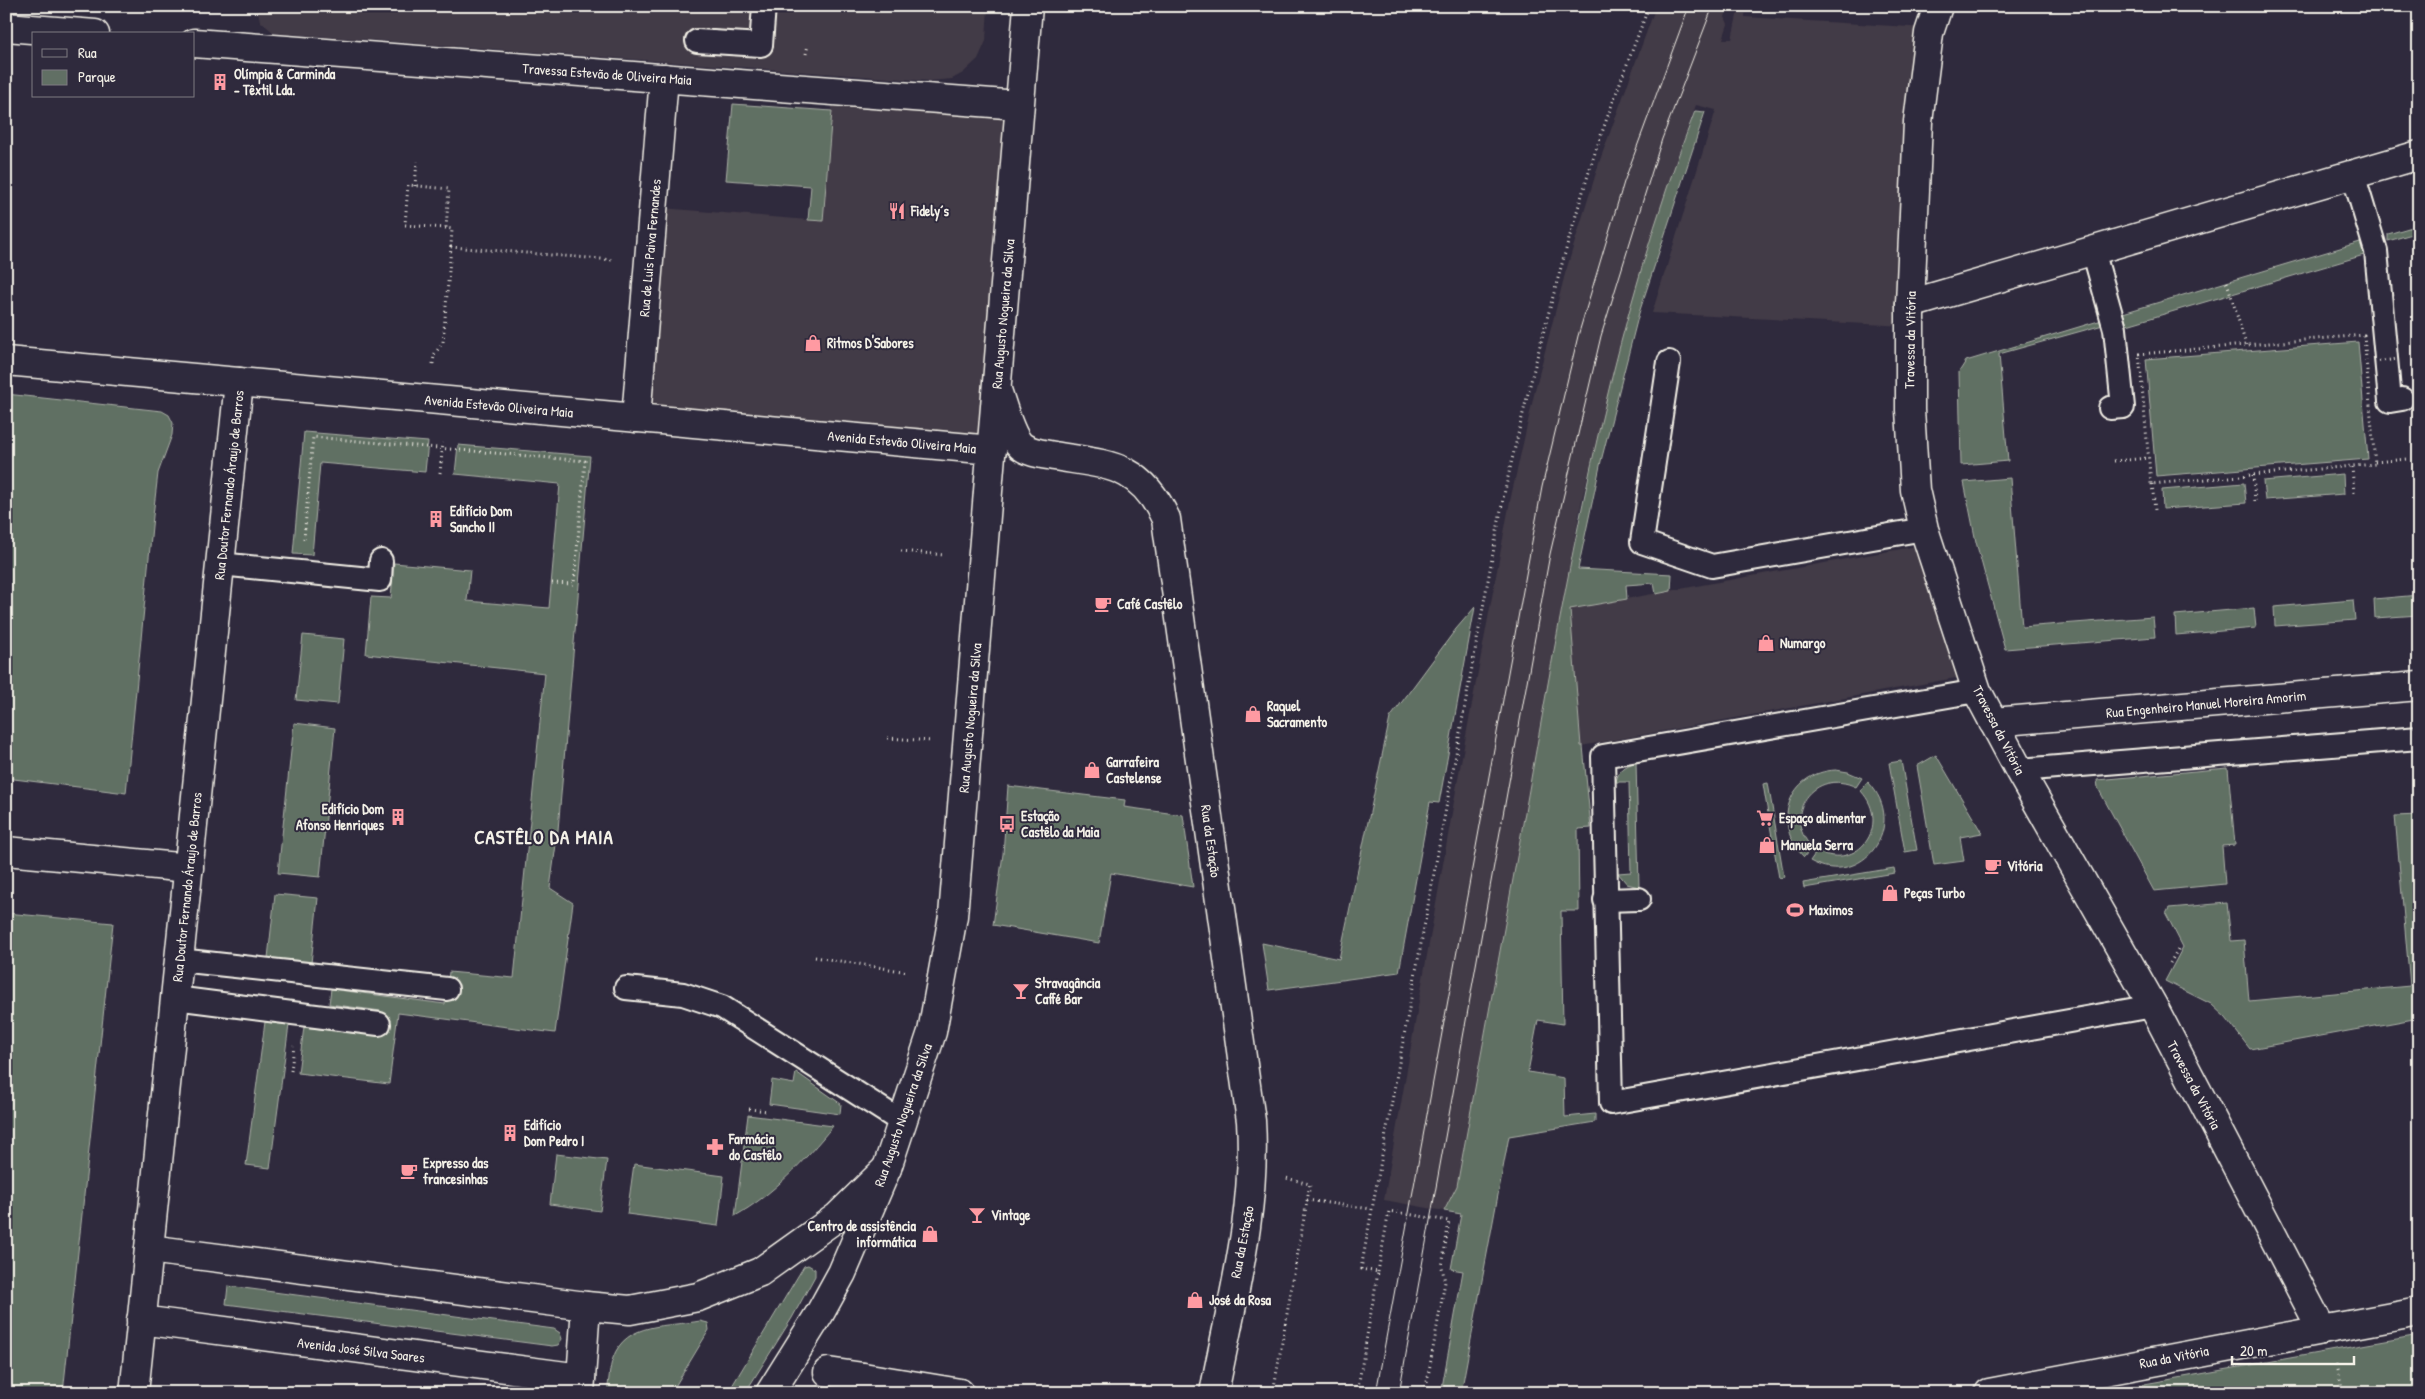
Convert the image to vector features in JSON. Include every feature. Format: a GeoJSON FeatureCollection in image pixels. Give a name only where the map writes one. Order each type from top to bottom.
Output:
{"type":"FeatureCollection","features":[{"type":"Feature","properties":{"kind":"street","name":"Rua Augusto Nogueira da Silva"},"geometry":{"type":"LineString","coordinates":[[770,1393],[820,1313],[842,1273],[887,1168],[932,1032],[953,916],[1028,6]]}},
{"type":"Feature","properties":{"kind":"street","name":"Travessa da Vitória"},"geometry":{"type":"LineString","coordinates":[[1938,6],[1929,33],[1918,122],[1910,304],[1910,420],[1915,490],[1924,529],[1977,691],[1992,722],[2152,1006],[2322,1330]]}},
{"type":"Feature","properties":{"kind":"street"},"geometry":{"type":"LineString","coordinates":[[6,27],[70,32]]}},
{"type":"Feature","properties":{"kind":"street","name":"Travessa Estevão de Oliveira Maia"},"geometry":{"type":"LineString","coordinates":[[195,42],[1019,105]]}},
{"type":"Feature","properties":{"kind":"street","name":"Rua de Luis Paiva Fernandes"},"geometry":{"type":"LineString","coordinates":[[636,418],[664,78]]}},
{"type":"Feature","properties":{"kind":"street"},"geometry":{"type":"LineString","coordinates":[[1910,304],[2419,154]]}},
{"type":"Feature","properties":{"kind":"street","name":"Avenida Estevão Oliveira Maia"},"geometry":{"type":"LineString","coordinates":[[6,361],[992,450]]}},
{"type":"Feature","properties":{"kind":"street","name":"Rua Doutor Fernando Áraujo de Barros"},"geometry":{"type":"LineString","coordinates":[[134,1393],[239,382]]}},
{"type":"Feature","properties":{"kind":"street","name":"Rua da Estação"},"geometry":{"type":"LineString","coordinates":[[997,390],[1012,431],[1021,446],[1039,454],[1096,462],[1118,468],[1148,488],[1158,502],[1166,519],[1251,1121],[1253,1160],[1250,1201],[1214,1393]]}},
{"type":"Feature","properties":{"kind":"street","name":"Rua Engenheiro Manuel Moreira Amorim"},"geometry":{"type":"LineString","coordinates":[[1992,722],[2419,686]]}},
{"type":"Feature","properties":{"kind":"street"},"geometry":{"type":"LineString","coordinates":[[6,851],[189,868]]}},
{"type":"Feature","properties":{"kind":"street"},"geometry":{"type":"LineString","coordinates":[[149,1249],[586,1306],[630,1310],[698,1297],[760,1272],[838,1217],[887,1168]]}},
{"type":"Feature","properties":{"kind":"street","name":"Avenida José Silva Soares"},"geometry":{"type":"LineString","coordinates":[[141,1320],[581,1385],[586,1306]]}},
{"type":"Feature","properties":{"kind":"street","name":"Rua da Vitória"},"geometry":{"type":"LineString","coordinates":[[1989,1393],[2419,1312]]}},
{"type":"Feature","properties":{"kind":"street"},"geometry":{"type":"LineString","coordinates":[[828,1372],[960,1393]]}},
{"type":"Feature","properties":{"kind":"lane"},"geometry":{"type":"LineString","coordinates":[[697,41],[761,45],[764,6]]}},
{"type":"Feature","properties":{"kind":"lane"},"geometry":{"type":"LineString","coordinates":[[2353,174],[2376,251],[2388,309],[2390,401],[2402,399]]}},
{"type":"Feature","properties":{"kind":"lane"},"geometry":{"type":"LineString","coordinates":[[2092,250],[2115,329],[2123,406],[2110,408]]}},
{"type":"Feature","properties":{"kind":"lane"},"geometry":{"type":"LineString","coordinates":[[1669,362],[1642,542],[1712,566],[1924,529]]}},
{"type":"Feature","properties":{"kind":"lane"},"geometry":{"type":"LineString","coordinates":[[220,564],[380,580],[381,561]]}},
{"type":"Feature","properties":{"kind":"lane"},"geometry":{"type":"LineString","coordinates":[[1977,691],[1603,756],[1611,1103],[2152,1006]]}},
{"type":"Feature","properties":{"kind":"lane"},"geometry":{"type":"LineString","coordinates":[[2018,770],[2419,738]]}},
{"type":"Feature","properties":{"kind":"lane"},"geometry":{"type":"LineString","coordinates":[[1605,900],[1640,899]]}},
{"type":"Feature","properties":{"kind":"lane"},"geometry":{"type":"LineString","coordinates":[[179,960],[447,989]]}},
{"type":"Feature","properties":{"kind":"lane"},"geometry":{"type":"LineString","coordinates":[[626,988],[683,994],[722,1007],[902,1122]]}},
{"type":"Feature","properties":{"kind":"lane"},"geometry":{"type":"LineString","coordinates":[[175,998],[379,1024]]}},
{"type":"Feature","properties":{"kind":"path"},"geometry":{"type":"LineString","coordinates":[[1378,1272],[1360,1269],[1503,499],[1529,384],[1594,158],[1649,6]]}},
{"type":"Feature","properties":{"kind":"path"},"geometry":{"type":"LineString","coordinates":[[415,186],[417,161]]}},
{"type":"Feature","properties":{"kind":"path"},"geometry":{"type":"LineString","coordinates":[[443,342],[452,229],[405,225],[408,186],[449,189],[446,228]]}},
{"type":"Feature","properties":{"kind":"path"},"geometry":{"type":"LineString","coordinates":[[451,247],[624,261]]}},
{"type":"Feature","properties":{"kind":"path"},"geometry":{"type":"LineString","coordinates":[[2227,282],[2246,345]]}},
{"type":"Feature","properties":{"kind":"path"},"geometry":{"type":"LineString","coordinates":[[2155,510],[2139,354],[2364,334],[2375,462]]}},
{"type":"Feature","properties":{"kind":"path"},"geometry":{"type":"LineString","coordinates":[[2374,362],[2398,360]]}},
{"type":"Feature","properties":{"kind":"path"},"geometry":{"type":"LineString","coordinates":[[304,545],[313,437],[585,461],[574,584],[551,583]]}},
{"type":"Feature","properties":{"kind":"path"},"geometry":{"type":"LineString","coordinates":[[440,473],[443,443]]}},
{"type":"Feature","properties":{"kind":"path"},"geometry":{"type":"LineString","coordinates":[[2114,460],[2149,458]]}},
{"type":"Feature","properties":{"kind":"path"},"geometry":{"type":"LineString","coordinates":[[2152,484],[2352,467],[2375,464],[2375,462],[2407,459]]}},
{"type":"Feature","properties":{"kind":"path"},"geometry":{"type":"LineString","coordinates":[[2352,467],[2354,493]]}},
{"type":"Feature","properties":{"kind":"path"},"geometry":{"type":"LineString","coordinates":[[2253,475],[2255,501]]}},
{"type":"Feature","properties":{"kind":"path"},"geometry":{"type":"LineString","coordinates":[[901,551],[944,555]]}},
{"type":"Feature","properties":{"kind":"path"},"geometry":{"type":"LineString","coordinates":[[888,738],[938,742]]}},
{"type":"Feature","properties":{"kind":"path"},"geometry":{"type":"LineString","coordinates":[[815,957],[913,973]]}},
{"type":"Feature","properties":{"kind":"path"},"geometry":{"type":"LineString","coordinates":[[749,1109],[768,1111]]}},
{"type":"Feature","properties":{"kind":"path"},"geometry":{"type":"LineString","coordinates":[[1307,1200],[1371,1209]]}},
{"type":"Feature","properties":{"kind":"path"},"geometry":{"type":"LineString","coordinates":[[1357,1393],[1389,1211],[1449,1221],[1442,1267],[1445,1282],[1425,1393]]}},
{"type":"Feature","properties":{"kind":"shaded area"},"geometry":{"type":"Polygon","coordinates":[[[257,6],[988,6],[986,41],[978,59],[963,73],[952,79],[929,81],[274,33],[260,21],[257,6]]]}},
{"type":"Feature","properties":{"kind":"shaded area"},"geometry":{"type":"Polygon","coordinates":[[[1656,6],[1729,6],[1725,17],[1728,24],[1723,39],[1732,39],[1739,6],[1746,6],[1745,17],[1927,28],[1906,326],[1652,313],[1716,110],[1696,105],[1678,155],[1628,318],[1582,499],[1457,1186],[1444,1211],[1384,1200],[1459,773],[1510,501],[1536,386],[1565,274],[1600,160],[1656,6]]]}},
{"type":"Feature","properties":{"kind":"shaded area"},"geometry":{"type":"Polygon","coordinates":[[[833,94],[1015,108],[988,445],[642,414],[662,208],[822,221],[833,94]]]}},
{"type":"Feature","properties":{"kind":"shaded area"},"geometry":{"type":"Polygon","coordinates":[[[1923,545],[1966,676],[1581,746],[1570,609],[1923,545]]]}},
{"type":"Feature","properties":{"kind":"green space"},"geometry":{"type":"Polygon","coordinates":[[[733,104],[832,111],[823,221],[808,220],[811,186],[726,180],[733,104]]]}},
{"type":"Feature","properties":{"kind":"green space"},"geometry":{"type":"Polygon","coordinates":[[[1695,111],[1705,112],[1639,313],[1601,461],[1578,569],[1672,574],[1671,591],[1656,594],[1654,583],[1626,585],[1627,599],[1570,609],[1581,746],[1583,746],[1591,828],[1578,829],[1579,911],[1561,911],[1563,1024],[1538,1020],[1528,1072],[1564,1078],[1565,1117],[1595,1114],[1595,1122],[1509,1136],[1461,1393],[1441,1393],[1463,1271],[1451,1269],[1461,1214],[1444,1211],[1457,1186],[1551,664],[1583,504],[1620,345],[1642,266],[1667,188],[1695,111]]]}},
{"type":"Feature","properties":{"kind":"green space"},"geometry":{"type":"Polygon","coordinates":[[[2419,225],[2419,232],[2388,241],[2388,234],[2419,225]]]}},
{"type":"Feature","properties":{"kind":"green space"},"geometry":{"type":"Polygon","coordinates":[[[2360,242],[2364,255],[2127,325],[2123,313],[2360,242]]]}},
{"type":"Feature","properties":{"kind":"green space"},"geometry":{"type":"Polygon","coordinates":[[[2102,320],[2103,325],[1999,354],[2008,461],[1961,465],[1959,372],[1966,361],[2102,320]]]}},
{"type":"Feature","properties":{"kind":"green space"},"geometry":{"type":"Polygon","coordinates":[[[2358,342],[2368,459],[2156,476],[2146,359],[2358,342]]]}},
{"type":"Feature","properties":{"kind":"green space"},"geometry":{"type":"Polygon","coordinates":[[[6,394],[162,411],[169,415],[173,423],[172,435],[158,473],[126,793],[6,778],[6,394]]]}},
{"type":"Feature","properties":{"kind":"green space"},"geometry":{"type":"Polygon","coordinates":[[[304,432],[428,442],[425,472],[320,463],[312,555],[293,554],[304,432]]]}},
{"type":"Feature","properties":{"kind":"green space"},"geometry":{"type":"Polygon","coordinates":[[[458,445],[590,456],[558,830],[550,888],[573,903],[555,1033],[398,1013],[389,1084],[298,1073],[304,1027],[378,1036],[381,1011],[329,1004],[331,989],[445,1004],[449,972],[514,978],[545,673],[366,654],[371,597],[391,598],[394,563],[470,570],[467,601],[549,608],[560,484],[455,474],[458,445]]]}},
{"type":"Feature","properties":{"kind":"green space"},"geometry":{"type":"Polygon","coordinates":[[[2343,474],[2344,494],[2265,500],[2263,481],[2343,474]]]}},
{"type":"Feature","properties":{"kind":"green space"},"geometry":{"type":"Polygon","coordinates":[[[2010,478],[2022,627],[2153,617],[2155,637],[2005,649],[1976,542],[1964,482],[2010,478]]]}},
{"type":"Feature","properties":{"kind":"green space"},"geometry":{"type":"Polygon","coordinates":[[[2244,483],[2246,503],[2163,509],[2162,490],[2244,483]]]}},
{"type":"Feature","properties":{"kind":"green space"},"geometry":{"type":"Polygon","coordinates":[[[2419,595],[2419,615],[2375,618],[2374,599],[2419,595]]]}},
{"type":"Feature","properties":{"kind":"green space"},"geometry":{"type":"Polygon","coordinates":[[[2353,600],[2355,620],[2275,626],[2274,607],[2353,600]]]}},
{"type":"Feature","properties":{"kind":"green space"},"geometry":{"type":"Polygon","coordinates":[[[1475,607],[1439,803],[1430,802],[1399,972],[1269,990],[1262,943],[1339,959],[1390,718],[1456,629],[1475,607]]]}},
{"type":"Feature","properties":{"kind":"green space"},"geometry":{"type":"Polygon","coordinates":[[[2254,608],[2256,628],[2176,635],[2175,615],[2254,608]]]}},
{"type":"Feature","properties":{"kind":"green space"},"geometry":{"type":"Polygon","coordinates":[[[303,635],[344,639],[338,704],[296,700],[303,635]]]}},
{"type":"Feature","properties":{"kind":"green space"},"geometry":{"type":"Polygon","coordinates":[[[294,723],[335,728],[320,877],[278,873],[294,723]]]}},
{"type":"Feature","properties":{"kind":"green space"},"geometry":{"type":"Polygon","coordinates":[[[1936,755],[1982,833],[1960,837],[1964,861],[1934,865],[1917,766],[1936,755]]]}},
{"type":"Feature","properties":{"kind":"green space"},"geometry":{"type":"Polygon","coordinates":[[[1901,761],[1917,850],[1905,852],[1889,763],[1901,761]]]}},
{"type":"Feature","properties":{"kind":"green space"},"geometry":{"type":"Polygon","coordinates":[[[1636,762],[1639,887],[1627,884],[1618,873],[1631,872],[1629,782],[1616,782],[1618,774],[1623,769],[1636,762]]]}},
{"type":"Feature","properties":{"kind":"green space"},"geometry":{"type":"Polygon","coordinates":[[[2228,768],[2235,845],[2222,846],[2225,884],[2154,891],[2098,788],[2097,780],[2228,768]]]}},
{"type":"Feature","properties":{"kind":"green space"},"geometry":{"type":"Polygon","coordinates":[[[1836,770],[1848,772],[1862,778],[1856,787],[1841,783],[1827,783],[1816,789],[1807,798],[1801,809],[1800,821],[1803,834],[1812,847],[1804,857],[1794,844],[1788,830],[1787,815],[1790,802],[1796,790],[1806,780],[1819,773],[1836,770]]]}},
{"type":"Feature","properties":{"kind":"green space"},"geometry":{"type":"Polygon","coordinates":[[[1868,782],[1880,799],[1884,817],[1882,834],[1874,849],[1862,860],[1847,867],[1829,868],[1810,861],[1817,851],[1832,856],[1846,855],[1857,850],[1866,842],[1872,830],[1873,818],[1870,804],[1861,791],[1868,782]]]}},
{"type":"Feature","properties":{"kind":"green space"},"geometry":{"type":"Polygon","coordinates":[[[1768,783],[1784,877],[1779,878],[1763,784],[1768,783]]]}},
{"type":"Feature","properties":{"kind":"green space"},"geometry":{"type":"Polygon","coordinates":[[[1008,786],[1125,800],[1124,807],[1183,815],[1193,887],[1111,873],[1099,943],[993,925],[1003,854],[1008,786]]]}},
{"type":"Feature","properties":{"kind":"green space"},"geometry":{"type":"Polygon","coordinates":[[[2419,815],[2419,1018],[2250,1049],[2226,1018],[2211,1004],[2165,981],[2183,947],[2166,914],[2169,908],[2227,903],[2231,941],[2244,940],[2249,1001],[2410,986],[2395,816],[2419,815]]]}},
{"type":"Feature","properties":{"kind":"green space"},"geometry":{"type":"Polygon","coordinates":[[[1894,868],[1895,873],[1804,888],[1803,883],[1894,868]]]}},
{"type":"Feature","properties":{"kind":"green space"},"geometry":{"type":"Polygon","coordinates":[[[275,894],[318,898],[311,963],[268,958],[275,894]]]}},
{"type":"Feature","properties":{"kind":"green space"},"geometry":{"type":"Polygon","coordinates":[[[6,913],[113,923],[63,1393],[6,1393],[6,913]]]}},
{"type":"Feature","properties":{"kind":"green space"},"geometry":{"type":"Polygon","coordinates":[[[265,1022],[289,1025],[270,1168],[246,1165],[265,1022]]]}},
{"type":"Feature","properties":{"kind":"green space"},"geometry":{"type":"Polygon","coordinates":[[[796,1072],[841,1104],[840,1114],[769,1104],[772,1080],[794,1084],[796,1072]]]}},
{"type":"Feature","properties":{"kind":"green space"},"geometry":{"type":"Polygon","coordinates":[[[748,1115],[833,1126],[788,1176],[763,1198],[735,1216],[748,1115]]]}},
{"type":"Feature","properties":{"kind":"green space"},"geometry":{"type":"Polygon","coordinates":[[[556,1154],[607,1160],[600,1211],[550,1204],[556,1154]]]}},
{"type":"Feature","properties":{"kind":"green space"},"geometry":{"type":"Polygon","coordinates":[[[634,1164],[724,1176],[718,1226],[627,1214],[634,1164]]]}},
{"type":"Feature","properties":{"kind":"green space"},"geometry":{"type":"Polygon","coordinates":[[[808,1265],[815,1269],[815,1276],[792,1318],[745,1393],[729,1391],[804,1266],[808,1265]]]}},
{"type":"Feature","properties":{"kind":"green space"},"geometry":{"type":"Polygon","coordinates":[[[228,1286],[554,1329],[560,1333],[562,1339],[558,1345],[552,1346],[226,1304],[228,1286]]]}},
{"type":"Feature","properties":{"kind":"green space"},"geometry":{"type":"Polygon","coordinates":[[[700,1321],[708,1323],[709,1330],[671,1393],[607,1393],[613,1358],[619,1346],[628,1337],[650,1328],[700,1321]]]}},
{"type":"Feature","properties":{"kind":"green space"},"geometry":{"type":"Polygon","coordinates":[[[2419,1335],[2419,1393],[2094,1393],[2419,1335]]]}},
{"type":"Feature","properties":{"kind":"tram line"},"geometry":{"type":"LineString","coordinates":[[1376,1393],[1542,487],[1578,336],[1624,182],[1689,6]]}},
{"type":"Feature","properties":{"kind":"tram line"},"geometry":{"type":"LineString","coordinates":[[1399,1393],[1550,554],[1601,336],[1662,139],[1713,6]]}},
{"type":"Feature","properties":{"kind":"place","name":"Olímpia & Carminda - Têxtil Lda."},"geometry":{"type":"Point","coordinates":[220,82]}},
{"type":"Feature","properties":{"kind":"place","name":"Fidely´s"},"geometry":{"type":"Point","coordinates":[897,211]}},
{"type":"Feature","properties":{"kind":"place","name":"Ritmos D'Sabores"},"geometry":{"type":"Point","coordinates":[813,343]}},
{"type":"Feature","properties":{"kind":"place","name":"Edifício Dom Sancho II"},"geometry":{"type":"Point","coordinates":[436,519]}},
{"type":"Feature","properties":{"kind":"place","name":"Café Castêlo"},"geometry":{"type":"Point","coordinates":[1103,604]}},
{"type":"Feature","properties":{"kind":"place","name":"Numargo"},"geometry":{"type":"Point","coordinates":[1766,643]}},
{"type":"Feature","properties":{"kind":"place","name":"Raquel Sacramento"},"geometry":{"type":"Point","coordinates":[1253,714]}},
{"type":"Feature","properties":{"kind":"place","name":"Garrafeira Castelense"},"geometry":{"type":"Point","coordinates":[1092,770]}},
{"type":"Feature","properties":{"kind":"place","name":"Edifício Dom Afonso Henriques"},"geometry":{"type":"Point","coordinates":[398,817]}},
{"type":"Feature","properties":{"kind":"place","name":"Espaço alimentar"},"geometry":{"type":"Point","coordinates":[1765,818]}},
{"type":"Feature","properties":{"kind":"place","name":"Estação Castêlo da Maia"},"geometry":{"type":"Point","coordinates":[1007,824]}},
{"type":"Feature","properties":{"kind":"place","name":"Manuela Serra"},"geometry":{"type":"Point","coordinates":[1767,845]}},
{"type":"Feature","properties":{"kind":"place","name":"Vitória"},"geometry":{"type":"Point","coordinates":[1993,866]}},
{"type":"Feature","properties":{"kind":"place","name":"Peças Turbo"},"geometry":{"type":"Point","coordinates":[1890,893]}},
{"type":"Feature","properties":{"kind":"place","name":"Maximos"},"geometry":{"type":"Point","coordinates":[1795,910]}},
{"type":"Feature","properties":{"kind":"place","name":"Stravagância Caffé Bar"},"geometry":{"type":"Point","coordinates":[1021,991]}},
{"type":"Feature","properties":{"kind":"place","name":"Edifício Dom Pedro I"},"geometry":{"type":"Point","coordinates":[510,1133]}},
{"type":"Feature","properties":{"kind":"place","name":"Farmácia do Castêlo"},"geometry":{"type":"Point","coordinates":[715,1147]}},
{"type":"Feature","properties":{"kind":"place","name":"Expresso das francesinhas"},"geometry":{"type":"Point","coordinates":[409,1171]}},
{"type":"Feature","properties":{"kind":"place","name":"Vintage"},"geometry":{"type":"Point","coordinates":[977,1215]}},
{"type":"Feature","properties":{"kind":"place","name":"Centro de assistência informática"},"geometry":{"type":"Point","coordinates":[930,1234]}},
{"type":"Feature","properties":{"kind":"place","name":"José da Rosa"},"geometry":{"type":"Point","coordinates":[1195,1300]}},
{"type":"Feature","properties":{"kind":"district","name":"CASTÊLO DA MAIA"},"geometry":{"type":"Point","coordinates":[544,837]}}]}
